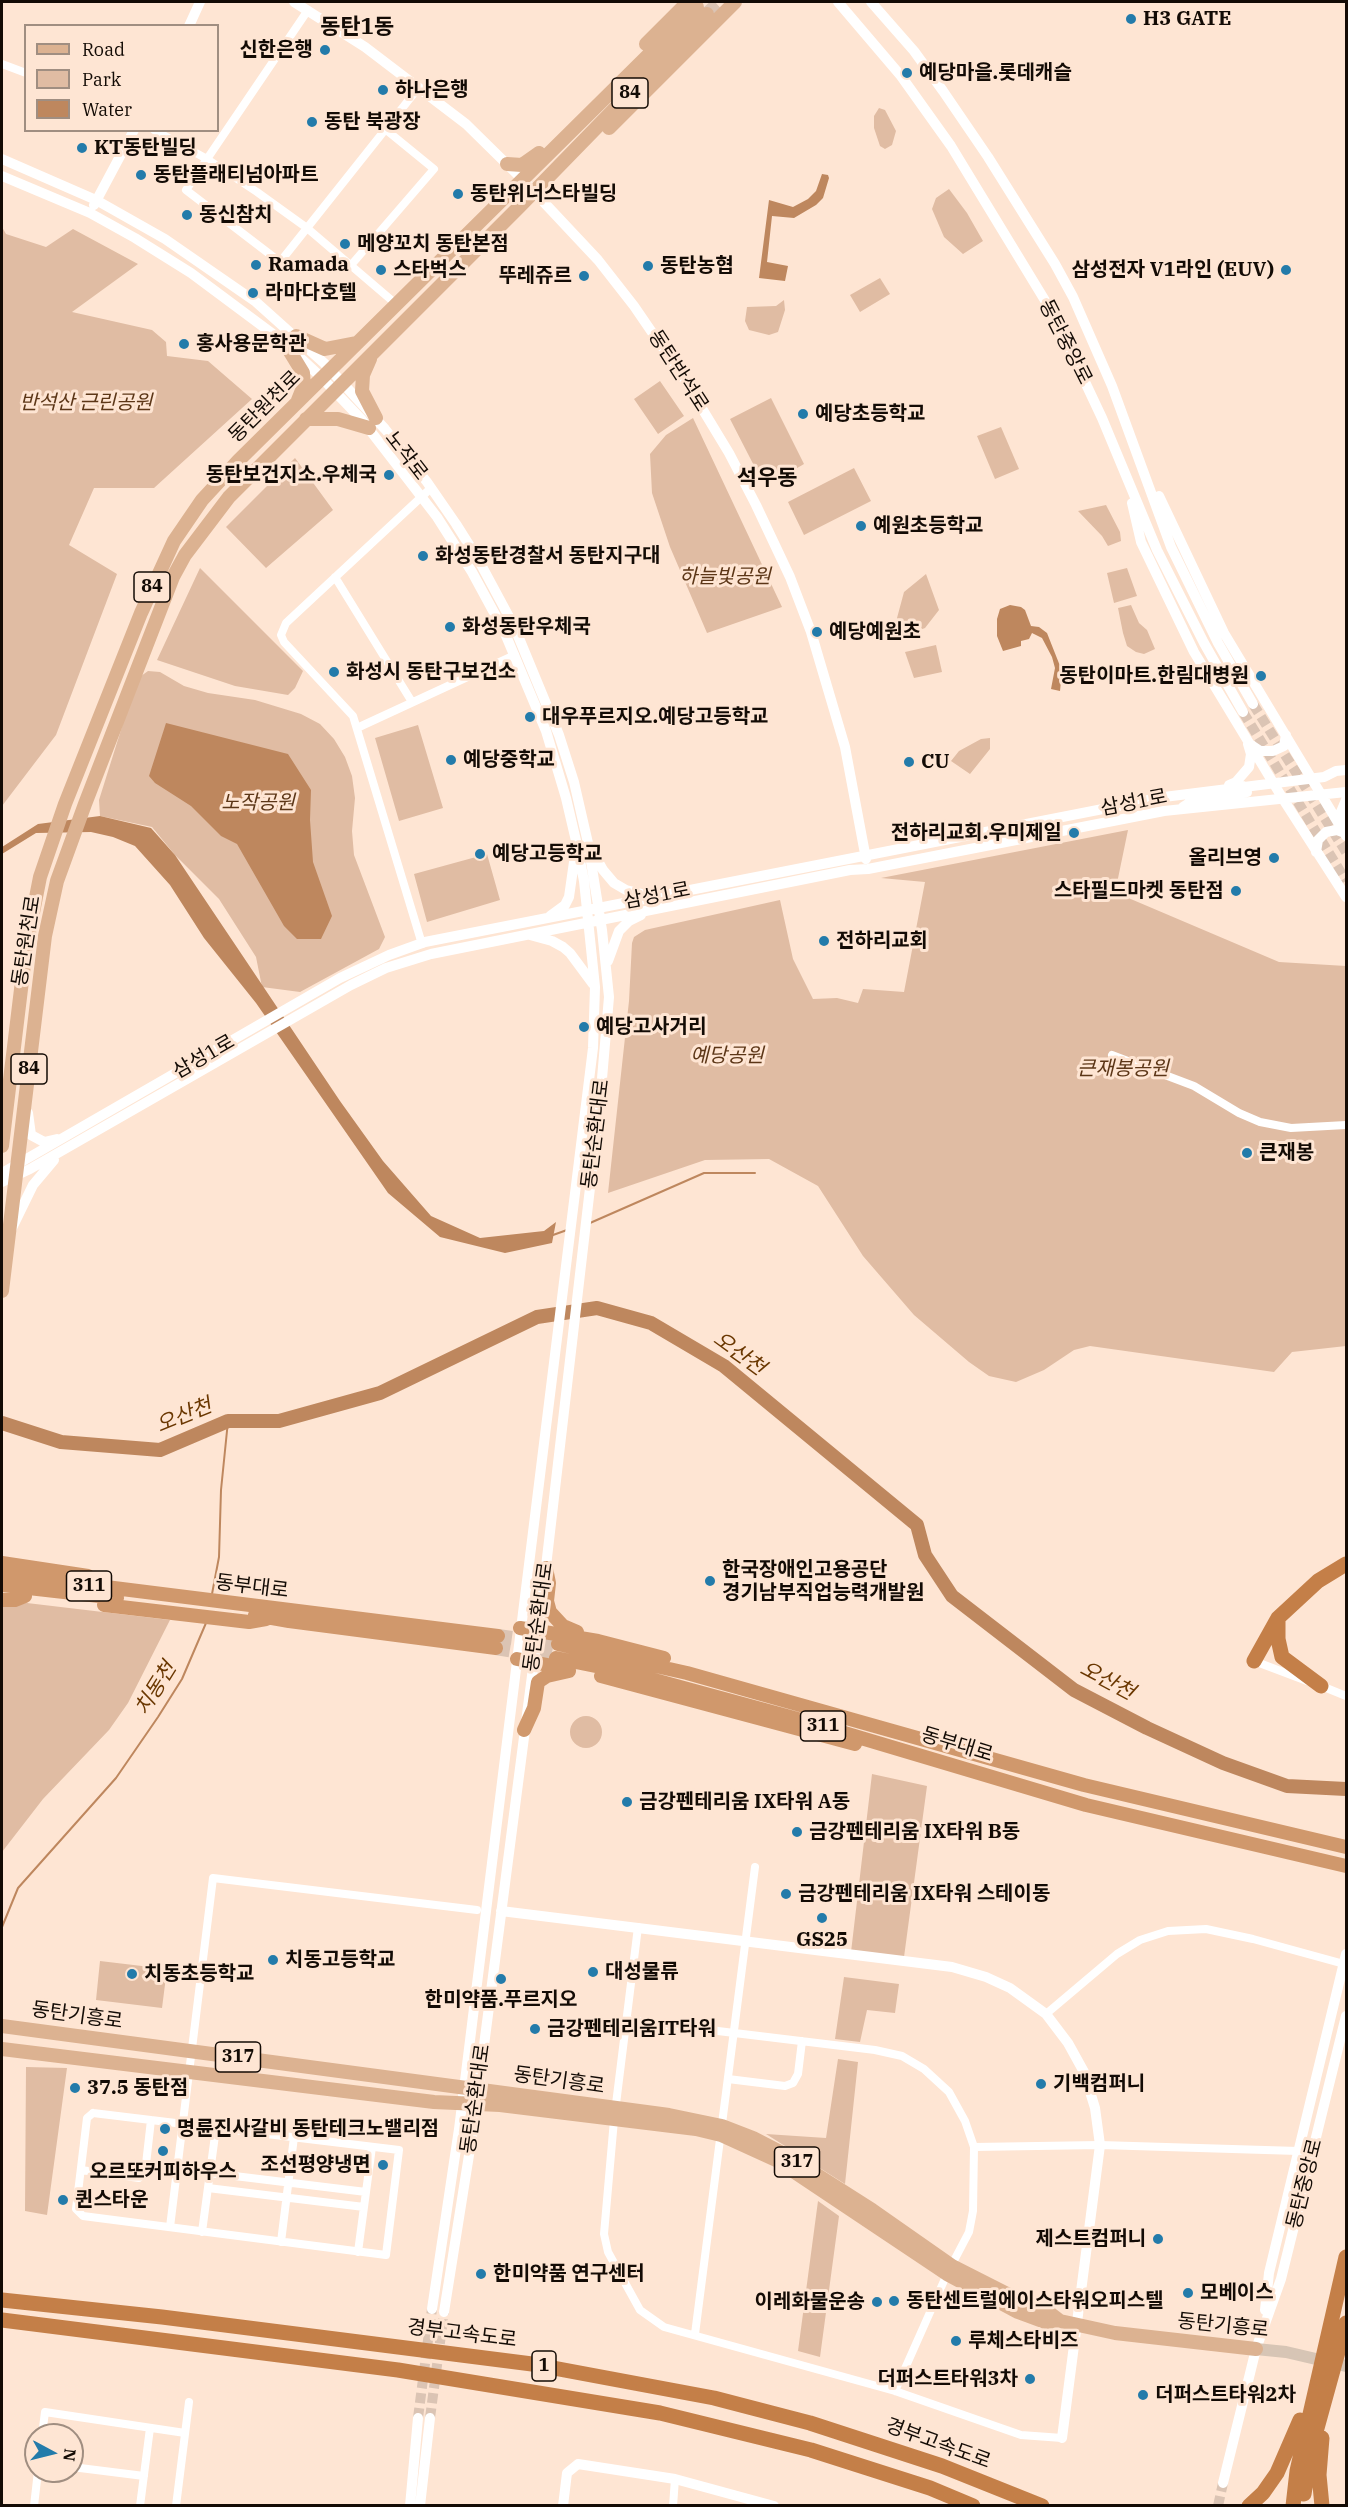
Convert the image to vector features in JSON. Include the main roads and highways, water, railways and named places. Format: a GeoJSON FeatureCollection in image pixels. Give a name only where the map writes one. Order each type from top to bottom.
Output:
{"type":"FeatureCollection","features":[{"type":"Feature","properties":{"kind":"highway"},"geometry":{"type":"LineString","coordinates":[[2,1554],[19,1561],[26,1567]]}},
{"type":"Feature","properties":{"kind":"highway"},"geometry":{"type":"LineString","coordinates":[[2,1563],[177,1601]]}},
{"type":"Feature","properties":{"kind":"highway"},"geometry":{"type":"LineString","coordinates":[[1254,1661],[1278,1618],[1318,1581],[1347,1564]]}},
{"type":"Feature","properties":{"kind":"highway"},"geometry":{"type":"LineString","coordinates":[[546,1568],[549,1583],[547,1601],[550,1612],[563,1626],[598,1641]]}},
{"type":"Feature","properties":{"kind":"highway","name":"동부대로"},"geometry":{"type":"LineString","coordinates":[[2,1574],[177,1601]]}},
{"type":"Feature","properties":{"kind":"highway","name":"동부대로"},"geometry":{"type":"LineString","coordinates":[[2,1585],[177,1601],[497,1642]]}},
{"type":"Feature","properties":{"kind":"highway"},"geometry":{"type":"LineString","coordinates":[[2,1593],[25,1596],[177,1601]]}},
{"type":"Feature","properties":{"kind":"highway"},"geometry":{"type":"LineString","coordinates":[[2,1600],[15,1600],[25,1596]]}},
{"type":"Feature","properties":{"kind":"highway"},"geometry":{"type":"LineString","coordinates":[[1278,1618],[1278,1639],[1282,1657],[1321,1686]]}},
{"type":"Feature","properties":{"kind":"highway"},"geometry":{"type":"LineString","coordinates":[[520,1628],[598,1641],[702,1668],[875,1720],[930,1741]]}},
{"type":"Feature","properties":{"kind":"highway","name":"동부대로"},"geometry":{"type":"LineString","coordinates":[[1347,1847],[1084,1785],[687,1674],[557,1651],[894,1746],[1086,1805],[1347,1866]]}},
{"type":"Feature","properties":{"kind":"highway"},"geometry":{"type":"LineString","coordinates":[[517,1659],[610,1678],[853,1744],[894,1746]]}},
{"type":"Feature","properties":{"kind":"highway"},"geometry":{"type":"LineString","coordinates":[[524,1730],[534,1708],[538,1682],[547,1676],[574,1670]]}},
{"type":"Feature","properties":{"kind":"highway"},"geometry":{"type":"LineString","coordinates":[[1293,2505],[1297,2471],[1339,2329],[1347,2257]]}},
{"type":"Feature","properties":{"kind":"highway","name":"경부고속도로"},"geometry":{"type":"LineString","coordinates":[[2,2300],[174,2318],[532,2364],[714,2398],[810,2423],[942,2466],[1042,2505]]}},
{"type":"Feature","properties":{"kind":"highway","name":"1"},"geometry":{"type":"LineString","coordinates":[[2,2320],[398,2370],[660,2413],[811,2450],[930,2488],[973,2505]]}},
{"type":"Feature","properties":{"kind":"highway"},"geometry":{"type":"LineString","coordinates":[[1250,2505],[1263,2493],[1286,2456],[1323,2380]]}},
{"type":"Feature","properties":{"kind":"highway"},"geometry":{"type":"LineString","coordinates":[[1302,2505],[1323,2380]]}},
{"type":"Feature","properties":{"kind":"highway"},"geometry":{"type":"LineString","coordinates":[[1322,2505],[1323,2380]]}},
{"type":"Feature","properties":{"kind":"main road"},"geometry":{"type":"LineString","coordinates":[[554,172],[585,153],[735,2]]}},
{"type":"Feature","properties":{"kind":"main road"},"geometry":{"type":"LineString","coordinates":[[507,164],[522,165],[533,159],[561,130],[697,8]]}},
{"type":"Feature","properties":{"kind":"main road","name":"동탄원천로"},"geometry":{"type":"LineString","coordinates":[[2,1291],[45,936],[57,881],[173,577],[185,555],[229,497],[535,192],[697,8]]}},
{"type":"Feature","properties":{"kind":"main road","name":"동탄원천로"},"geometry":{"type":"LineString","coordinates":[[2,1146],[28,939],[48,850],[151,590],[174,541],[202,500],[220,480],[697,8]]}},
{"type":"Feature","properties":{"kind":"main road"},"geometry":{"type":"LineString","coordinates":[[543,159],[561,130]]}},
{"type":"Feature","properties":{"kind":"main road"},"geometry":{"type":"LineString","coordinates":[[306,419],[338,419],[374,425],[362,391],[363,375],[376,349],[370,345],[368,332]]}},
{"type":"Feature","properties":{"kind":"main road"},"geometry":{"type":"LineString","coordinates":[[296,404],[302,392],[304,378],[288,338],[325,349],[356,343]]}},
{"type":"Feature","properties":{"kind":"main road","name":"동탄기흥로"},"geometry":{"type":"LineString","coordinates":[[2,2026],[478,2089],[614,2114],[722,2130],[753,2138],[784,2154],[863,2205],[950,2270],[1047,2311],[1060,2321],[1115,2332],[1286,2352],[1347,2366]]}},
{"type":"Feature","properties":{"kind":"main road","name":"동탄기흥로"},"geometry":{"type":"LineString","coordinates":[[2,2049],[434,2102],[614,2114]]}},
{"type":"Feature","properties":{"kind":"water"},"geometry":{"type":"Polygon","coordinates":[[[822,174],[828,175],[829,178],[823,198],[816,205],[794,218],[772,216],[767,262],[788,266],[785,281],[759,278],[769,200],[793,207],[808,199],[816,191],[822,174]]]}},
{"type":"Feature","properties":{"kind":"water"},"geometry":{"type":"Polygon","coordinates":[[[1010,605],[1025,610],[1031,626],[1039,627],[1047,633],[1062,671],[1060,691],[1051,689],[1055,668],[1042,638],[1032,633],[1029,639],[1021,641],[1021,646],[1003,651],[997,636],[997,619],[1000,609],[1010,605]]]}},
{"type":"Feature","properties":{"kind":"water"},"geometry":{"type":"Polygon","coordinates":[[[166,723],[288,754],[311,790],[310,820],[313,862],[332,916],[321,939],[297,939],[284,926],[237,844],[221,836],[191,806],[155,783],[149,776],[166,723]]]}},
{"type":"Feature","properties":{"kind":"water"},"geometry":{"type":"Polygon","coordinates":[[[100,816],[151,828],[175,855],[340,1101],[383,1161],[431,1216],[480,1238],[544,1231],[556,1222],[552,1243],[505,1253],[440,1237],[388,1193],[256,1003],[204,938],[170,885],[135,846],[113,837],[91,832],[36,833],[2,854],[2,847],[38,824],[100,816]]]}},
{"type":"Feature","properties":{"kind":"waterway"},"geometry":{"type":"LineString","coordinates":[[590,1223],[704,1173],[755,1173]]}},
{"type":"Feature","properties":{"kind":"waterway"},"geometry":{"type":"LineString","coordinates":[[553,1235],[567,1230]]}},
{"type":"Feature","properties":{"kind":"waterway","name":"오산천"},"geometry":{"type":"LineString","coordinates":[[2,1423],[61,1442],[160,1450],[228,1421],[279,1421],[380,1393],[537,1317],[597,1308],[651,1323],[724,1366],[917,1525],[925,1555],[952,1596],[1074,1690],[1147,1728],[1223,1763],[1287,1786],[1346,1789]]}},
{"type":"Feature","properties":{"kind":"waterway","name":"치동천"},"geometry":{"type":"LineString","coordinates":[[212,1594],[219,1557],[221,1490],[228,1421]]}},
{"type":"Feature","properties":{"kind":"waterway","name":"치동천"},"geometry":{"type":"LineString","coordinates":[[2,1927],[18,1888],[116,1778],[158,1717],[182,1679],[206,1623]]}},
{"type":"Feature","properties":{"kind":"tunnel"},"geometry":{"type":"LineString","coordinates":[[707,14],[720,2]]}},
{"type":"Feature","properties":{"kind":"tunnel"},"geometry":{"type":"LineString","coordinates":[[1253,704],[1346,852]]}},
{"type":"Feature","properties":{"kind":"tunnel"},"geometry":{"type":"LineString","coordinates":[[1243,712],[1346,881]]}},
{"type":"Feature","properties":{"kind":"tunnel"},"geometry":{"type":"LineString","coordinates":[[498,1636],[558,1644]]}},
{"type":"Feature","properties":{"kind":"tunnel"},"geometry":{"type":"LineString","coordinates":[[496,1648],[556,1658]]}},
{"type":"Feature","properties":{"kind":"tunnel"},"geometry":{"type":"LineString","coordinates":[[418,2418],[432,2309]]}},
{"type":"Feature","properties":{"kind":"tunnel"},"geometry":{"type":"LineString","coordinates":[[430,2418],[444,2312]]}},
{"type":"Feature","properties":{"kind":"tunnel"},"geometry":{"type":"LineString","coordinates":[[1218,2506],[1223,2483]]}},
{"type":"Feature","properties":{"kind":"place","name":"H3 GATE"},"geometry":{"type":"Point","coordinates":[1131,19]}},
{"type":"Feature","properties":{"kind":"place","name":"신한은행"},"geometry":{"type":"Point","coordinates":[325,50]}},
{"type":"Feature","properties":{"kind":"place","name":"예당마을.롯데캐슬"},"geometry":{"type":"Point","coordinates":[907,73]}},
{"type":"Feature","properties":{"kind":"place","name":"하나은행"},"geometry":{"type":"Point","coordinates":[383,90]}},
{"type":"Feature","properties":{"kind":"place","name":"동탄 북광장"},"geometry":{"type":"Point","coordinates":[312,122]}},
{"type":"Feature","properties":{"kind":"place","name":"KT동탄빌딩"},"geometry":{"type":"Point","coordinates":[82,148]}},
{"type":"Feature","properties":{"kind":"place","name":"동탄플래티넘아파트"},"geometry":{"type":"Point","coordinates":[141,175]}},
{"type":"Feature","properties":{"kind":"place","name":"동탄위너스타빌딩"},"geometry":{"type":"Point","coordinates":[458,194]}},
{"type":"Feature","properties":{"kind":"place","name":"동신참치"},"geometry":{"type":"Point","coordinates":[187,215]}},
{"type":"Feature","properties":{"kind":"place","name":"메양꼬치 동탄본점"},"geometry":{"type":"Point","coordinates":[345,244]}},
{"type":"Feature","properties":{"kind":"place","name":"Ramada"},"geometry":{"type":"Point","coordinates":[256,265]}},
{"type":"Feature","properties":{"kind":"place","name":"동탄농협"},"geometry":{"type":"Point","coordinates":[648,266]}},
{"type":"Feature","properties":{"kind":"place","name":"스타벅스"},"geometry":{"type":"Point","coordinates":[381,270]}},
{"type":"Feature","properties":{"kind":"place","name":"삼성전자 V1라인 (EUV)"},"geometry":{"type":"Point","coordinates":[1286,270]}},
{"type":"Feature","properties":{"kind":"place","name":"뚜레쥬르"},"geometry":{"type":"Point","coordinates":[584,276]}},
{"type":"Feature","properties":{"kind":"place","name":"라마다호텔"},"geometry":{"type":"Point","coordinates":[253,293]}},
{"type":"Feature","properties":{"kind":"place","name":"홍사용문학관"},"geometry":{"type":"Point","coordinates":[184,344]}},
{"type":"Feature","properties":{"kind":"place","name":"예당초등학교"},"geometry":{"type":"Point","coordinates":[803,414]}},
{"type":"Feature","properties":{"kind":"place","name":"동탄보건지소.우체국"},"geometry":{"type":"Point","coordinates":[389,475]}},
{"type":"Feature","properties":{"kind":"place","name":"예원초등학교"},"geometry":{"type":"Point","coordinates":[861,526]}},
{"type":"Feature","properties":{"kind":"place","name":"화성동탄경찰서 동탄지구대"},"geometry":{"type":"Point","coordinates":[423,556]}},
{"type":"Feature","properties":{"kind":"place","name":"화성동탄우체국"},"geometry":{"type":"Point","coordinates":[450,627]}},
{"type":"Feature","properties":{"kind":"place","name":"예당예원초"},"geometry":{"type":"Point","coordinates":[817,632]}},
{"type":"Feature","properties":{"kind":"place","name":"화성시 동탄구보건소"},"geometry":{"type":"Point","coordinates":[334,672]}},
{"type":"Feature","properties":{"kind":"place","name":"동탄이마트.한림대병원"},"geometry":{"type":"Point","coordinates":[1261,676]}},
{"type":"Feature","properties":{"kind":"place","name":"대우푸르지오.예당고등학교"},"geometry":{"type":"Point","coordinates":[530,717]}},
{"type":"Feature","properties":{"kind":"place","name":"예당중학교"},"geometry":{"type":"Point","coordinates":[451,760]}},
{"type":"Feature","properties":{"kind":"place","name":"CU"},"geometry":{"type":"Point","coordinates":[909,762]}},
{"type":"Feature","properties":{"kind":"place","name":"전하리교회.우미제일"},"geometry":{"type":"Point","coordinates":[1074,833]}},
{"type":"Feature","properties":{"kind":"place","name":"예당고등학교"},"geometry":{"type":"Point","coordinates":[480,854]}},
{"type":"Feature","properties":{"kind":"place","name":"올리브영"},"geometry":{"type":"Point","coordinates":[1274,858]}},
{"type":"Feature","properties":{"kind":"place","name":"스타필드마켓 동탄점"},"geometry":{"type":"Point","coordinates":[1236,891]}},
{"type":"Feature","properties":{"kind":"place","name":"전하리교회"},"geometry":{"type":"Point","coordinates":[824,941]}},
{"type":"Feature","properties":{"kind":"place","name":"예당고사거리"},"geometry":{"type":"Point","coordinates":[584,1027]}},
{"type":"Feature","properties":{"kind":"place","name":"큰재봉"},"geometry":{"type":"Point","coordinates":[1247,1153]}},
{"type":"Feature","properties":{"kind":"place","name":"한국장애인고용공단 경기남부직업능력개발원"},"geometry":{"type":"Point","coordinates":[710,1581]}},
{"type":"Feature","properties":{"kind":"place","name":"금강펜테리움 IX타워 A동"},"geometry":{"type":"Point","coordinates":[627,1802]}},
{"type":"Feature","properties":{"kind":"place","name":"금강펜테리움 IX타워 B동"},"geometry":{"type":"Point","coordinates":[797,1832]}},
{"type":"Feature","properties":{"kind":"place","name":"금강펜테리움 IX타워 스테이동"},"geometry":{"type":"Point","coordinates":[786,1894]}},
{"type":"Feature","properties":{"kind":"place","name":"GS25"},"geometry":{"type":"Point","coordinates":[822,1918]}},
{"type":"Feature","properties":{"kind":"place","name":"치동고등학교"},"geometry":{"type":"Point","coordinates":[273,1960]}},
{"type":"Feature","properties":{"kind":"place","name":"대성물류"},"geometry":{"type":"Point","coordinates":[593,1972]}},
{"type":"Feature","properties":{"kind":"place","name":"치동초등학교"},"geometry":{"type":"Point","coordinates":[132,1974]}},
{"type":"Feature","properties":{"kind":"place","name":"한미약품.푸르지오"},"geometry":{"type":"Point","coordinates":[501,1979]}},
{"type":"Feature","properties":{"kind":"place","name":"금강펜테리움IT타워"},"geometry":{"type":"Point","coordinates":[535,2029]}},
{"type":"Feature","properties":{"kind":"place","name":"기백컴퍼니"},"geometry":{"type":"Point","coordinates":[1041,2084]}},
{"type":"Feature","properties":{"kind":"place","name":"37.5 동탄점"},"geometry":{"type":"Point","coordinates":[75,2088]}},
{"type":"Feature","properties":{"kind":"place","name":"명륜진사갈비 동탄테크노밸리점"},"geometry":{"type":"Point","coordinates":[165,2129]}},
{"type":"Feature","properties":{"kind":"place","name":"오르또커피하우스"},"geometry":{"type":"Point","coordinates":[163,2151]}},
{"type":"Feature","properties":{"kind":"place","name":"조선평양냉면"},"geometry":{"type":"Point","coordinates":[383,2165]}},
{"type":"Feature","properties":{"kind":"place","name":"퀸스타운"},"geometry":{"type":"Point","coordinates":[63,2200]}},
{"type":"Feature","properties":{"kind":"place","name":"제스트컴퍼니"},"geometry":{"type":"Point","coordinates":[1158,2239]}},
{"type":"Feature","properties":{"kind":"place","name":"한미약품 연구센터"},"geometry":{"type":"Point","coordinates":[481,2274]}},
{"type":"Feature","properties":{"kind":"place","name":"모베이스"},"geometry":{"type":"Point","coordinates":[1188,2293]}},
{"type":"Feature","properties":{"kind":"place","name":"동탄센트럴에이스타워오피스텔"},"geometry":{"type":"Point","coordinates":[894,2301]}},
{"type":"Feature","properties":{"kind":"place","name":"이레화물운송"},"geometry":{"type":"Point","coordinates":[877,2302]}},
{"type":"Feature","properties":{"kind":"place","name":"루체스타비즈"},"geometry":{"type":"Point","coordinates":[956,2341]}},
{"type":"Feature","properties":{"kind":"place","name":"더퍼스트타워3차"},"geometry":{"type":"Point","coordinates":[1030,2379]}},
{"type":"Feature","properties":{"kind":"place","name":"더퍼스트타워2차"},"geometry":{"type":"Point","coordinates":[1143,2395]}},
{"type":"Feature","properties":{"kind":"district","name":"동탄1동"},"geometry":{"type":"Point","coordinates":[357,28]}},
{"type":"Feature","properties":{"kind":"district","name":"석우동"},"geometry":{"type":"Point","coordinates":[767,479]}},
{"type":"Feature","properties":{"kind":"park label","name":"반석산 근린공원"},"geometry":{"type":"Point","coordinates":[86,403]}},
{"type":"Feature","properties":{"kind":"park label","name":"하늘빛공원"},"geometry":{"type":"Point","coordinates":[725,577]}},
{"type":"Feature","properties":{"kind":"park label","name":"노작공원"},"geometry":{"type":"Point","coordinates":[258,803]}},
{"type":"Feature","properties":{"kind":"park label","name":"예당공원"},"geometry":{"type":"Point","coordinates":[727,1056]}},
{"type":"Feature","properties":{"kind":"park label","name":"큰재봉공원"},"geometry":{"type":"Point","coordinates":[1123,1069]}}]}
